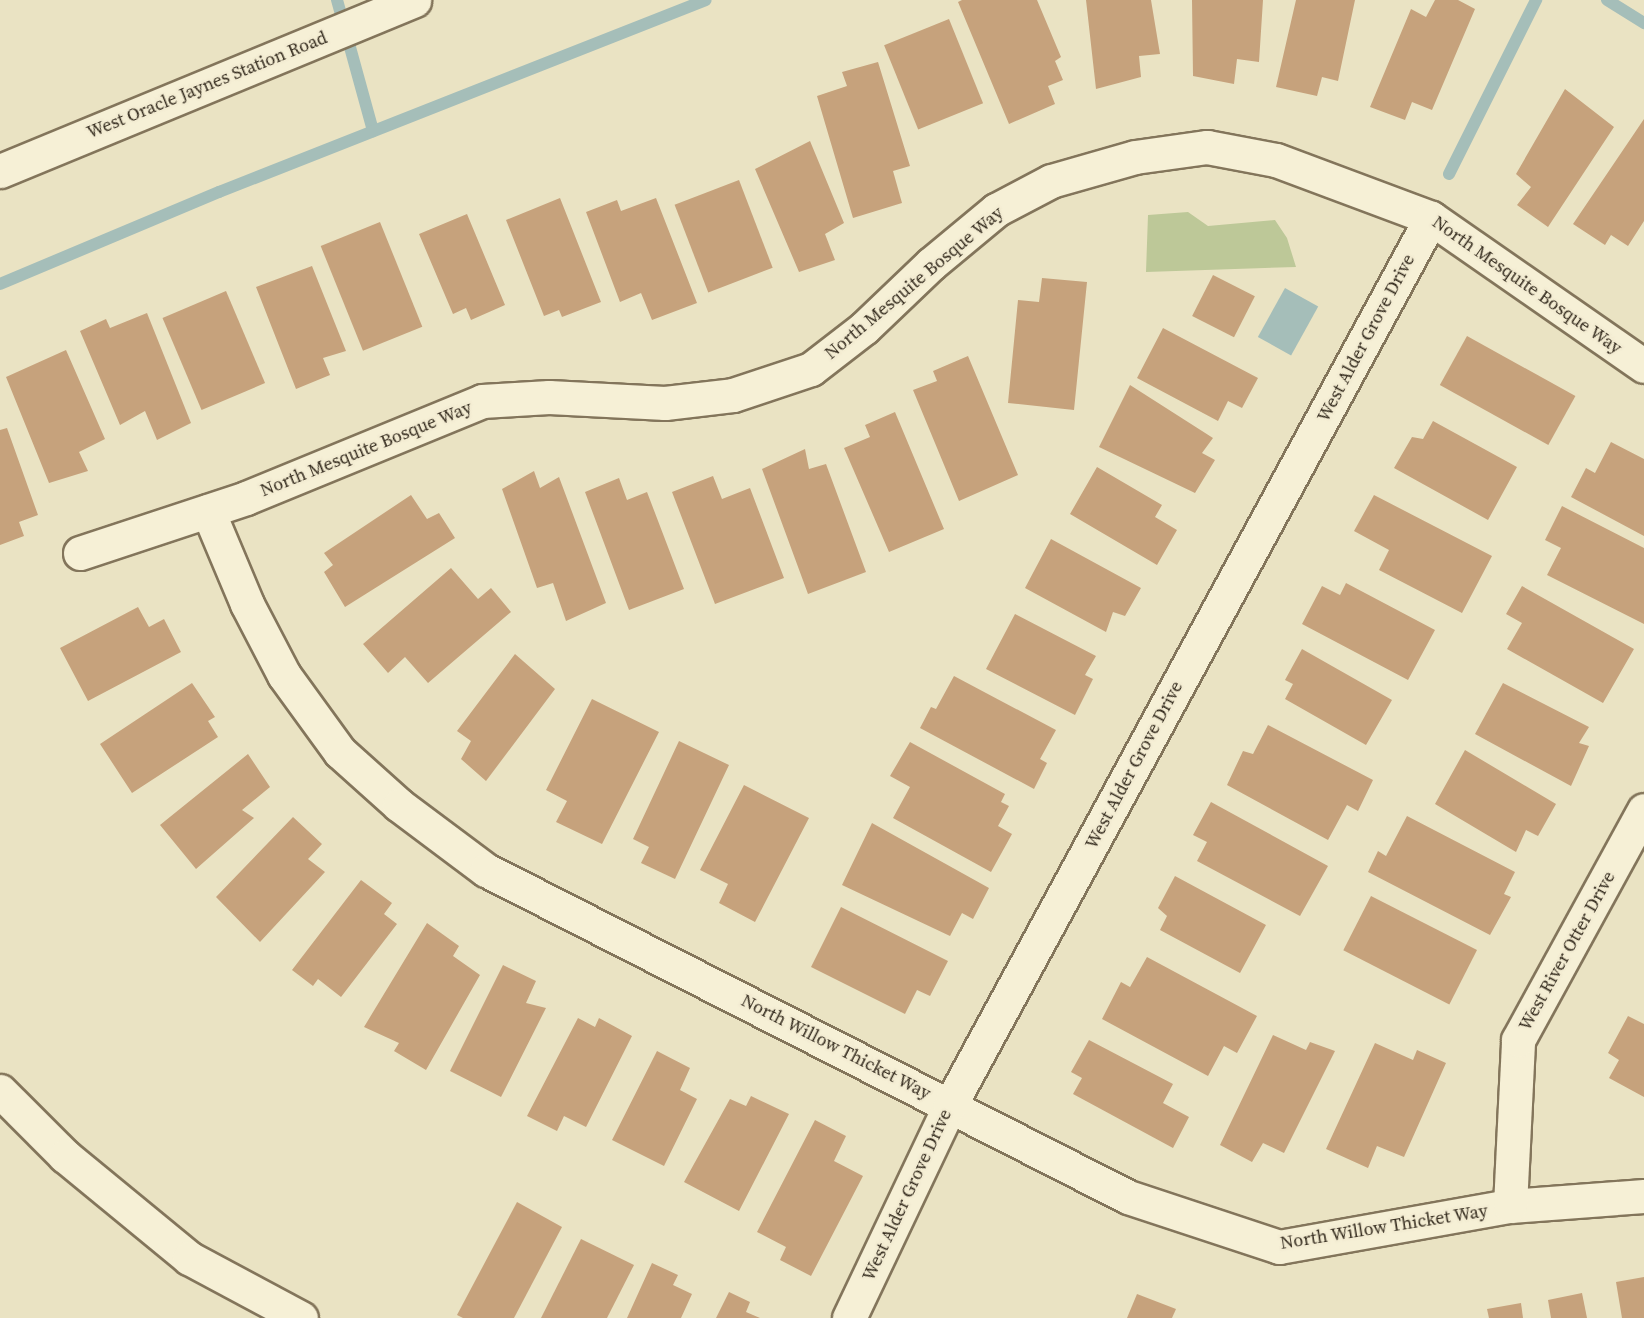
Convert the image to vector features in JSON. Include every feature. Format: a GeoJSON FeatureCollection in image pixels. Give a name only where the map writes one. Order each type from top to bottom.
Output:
{"type":"FeatureCollection","features":[{"type":"Feature","properties":{"kind":"street","name":"West Oracle Jaynes Station Road"},"geometry":{"type":"LineString","coordinates":[[0,171],[414,0]]}},
{"type":"Feature","properties":{"kind":"street","name":"North Mesquite Bosque Way"},"geometry":{"type":"LineString","coordinates":[[80,554],[208,511],[482,402],[549,397],[664,403],[733,394],[811,369],[864,328],[931,264],[996,210],[1051,181],[1136,156],[1207,147],[1276,160],[1431,218],[1644,366]]}},
{"type":"Feature","properties":{"kind":"street","name":"West Alder Grove Drive"},"geometry":{"type":"LineString","coordinates":[[849,1318],[950,1105],[1431,218]]}},
{"type":"Feature","properties":{"kind":"street","name":"North Willow Thicket Way"},"geometry":{"type":"LineString","coordinates":[[208,511],[247,604],[284,675],[340,752],[399,805],[486,870],[1128,1197],[1279,1248],[1510,1206],[1644,1196]]}},
{"type":"Feature","properties":{"kind":"street","name":"West River Otter Drive"},"geometry":{"type":"LineString","coordinates":[[1510,1206],[1518,1040],[1644,810]]}},
{"type":"Feature","properties":{"kind":"street"},"geometry":{"type":"LineString","coordinates":[[0,1091],[65,1156],[189,1258],[301,1318]]}},
{"type":"Feature","properties":{"kind":"green space"},"geometry":{"type":"Polygon","coordinates":[[[1188,212],[1208,226],[1275,220],[1287,238],[1296,267],[1146,272],[1148,215],[1188,212]]]}},
{"type":"Feature","properties":{"kind":"water"},"geometry":{"type":"Polygon","coordinates":[[[1285,288],[1318,306],[1291,355],[1258,337],[1285,288]]]}},
{"type":"Feature","properties":{"kind":"building"},"geometry":{"type":"Polygon","coordinates":[[[962,0],[1037,0],[1061,57],[1055,61],[1063,80],[1048,86],[1055,104],[1009,124],[958,2],[962,0]]]}},
{"type":"Feature","properties":{"kind":"building"},"geometry":{"type":"Polygon","coordinates":[[[1086,0],[1151,0],[1160,54],[1139,56],[1141,77],[1096,89],[1086,0]]]}},
{"type":"Feature","properties":{"kind":"building"},"geometry":{"type":"Polygon","coordinates":[[[1192,0],[1263,0],[1259,62],[1237,59],[1234,84],[1193,76],[1192,0]]]}},
{"type":"Feature","properties":{"kind":"building"},"geometry":{"type":"Polygon","coordinates":[[[1296,0],[1355,0],[1338,81],[1322,77],[1317,96],[1276,87],[1296,0]]]}},
{"type":"Feature","properties":{"kind":"building"},"geometry":{"type":"Polygon","coordinates":[[[1435,0],[1458,0],[1475,9],[1432,110],[1412,102],[1405,120],[1370,107],[1411,9],[1426,17],[1435,0]]]}},
{"type":"Feature","properties":{"kind":"building"},"geometry":{"type":"Polygon","coordinates":[[[949,19],[983,103],[918,130],[884,45],[949,19]]]}},
{"type":"Feature","properties":{"kind":"building"},"geometry":{"type":"Polygon","coordinates":[[[878,62],[910,166],[893,171],[902,203],[853,218],[817,96],[847,86],[842,72],[878,62]]]}},
{"type":"Feature","properties":{"kind":"building"},"geometry":{"type":"Polygon","coordinates":[[[1565,89],[1614,127],[1548,227],[1517,205],[1531,187],[1516,174],[1565,89]]]}},
{"type":"Feature","properties":{"kind":"building"},"geometry":{"type":"Polygon","coordinates":[[[1644,119],[1644,221],[1628,246],[1611,235],[1605,245],[1573,224],[1644,119]]]}},
{"type":"Feature","properties":{"kind":"building"},"geometry":{"type":"Polygon","coordinates":[[[810,141],[844,223],[825,234],[835,260],[799,272],[755,169],[810,141]]]}},
{"type":"Feature","properties":{"kind":"building"},"geometry":{"type":"Polygon","coordinates":[[[739,180],[773,268],[708,292],[675,205],[739,180]]]}},
{"type":"Feature","properties":{"kind":"building"},"geometry":{"type":"Polygon","coordinates":[[[560,198],[601,302],[562,317],[559,310],[544,316],[506,220],[560,198]]]}},
{"type":"Feature","properties":{"kind":"building"},"geometry":{"type":"Polygon","coordinates":[[[656,198],[697,303],[652,320],[641,293],[620,302],[586,212],[617,200],[621,211],[656,198]]]}},
{"type":"Feature","properties":{"kind":"building"},"geometry":{"type":"Polygon","coordinates":[[[467,214],[505,305],[471,320],[466,308],[453,314],[419,234],[467,214]]]}},
{"type":"Feature","properties":{"kind":"building"},"geometry":{"type":"Polygon","coordinates":[[[380,222],[422,327],[363,351],[321,246],[380,222]]]}},
{"type":"Feature","properties":{"kind":"building"},"geometry":{"type":"Polygon","coordinates":[[[312,266],[346,351],[323,358],[330,375],[296,389],[256,287],[312,266]]]}},
{"type":"Feature","properties":{"kind":"building"},"geometry":{"type":"Polygon","coordinates":[[[1213,275],[1255,296],[1234,337],[1192,316],[1213,275]]]}},
{"type":"Feature","properties":{"kind":"building"},"geometry":{"type":"Polygon","coordinates":[[[1042,278],[1087,282],[1074,410],[1008,403],[1018,300],[1039,302],[1042,278]]]}},
{"type":"Feature","properties":{"kind":"building"},"geometry":{"type":"Polygon","coordinates":[[[226,291],[265,383],[202,410],[162,318],[226,291]]]}},
{"type":"Feature","properties":{"kind":"building"},"geometry":{"type":"Polygon","coordinates":[[[147,313],[191,423],[157,440],[145,411],[120,425],[80,331],[106,319],[110,328],[147,313]]]}},
{"type":"Feature","properties":{"kind":"building"},"geometry":{"type":"Polygon","coordinates":[[[1163,328],[1258,378],[1242,408],[1228,401],[1218,421],[1137,378],[1163,328]]]}},
{"type":"Feature","properties":{"kind":"building"},"geometry":{"type":"Polygon","coordinates":[[[1467,336],[1575,396],[1548,445],[1440,385],[1467,336]]]}},
{"type":"Feature","properties":{"kind":"building"},"geometry":{"type":"Polygon","coordinates":[[[66,350],[105,439],[79,452],[88,471],[49,483],[6,377],[66,350]]]}},
{"type":"Feature","properties":{"kind":"building"},"geometry":{"type":"Polygon","coordinates":[[[968,356],[1018,475],[959,501],[913,390],[937,381],[933,371],[968,356]]]}},
{"type":"Feature","properties":{"kind":"building"},"geometry":{"type":"Polygon","coordinates":[[[1130,385],[1213,438],[1202,453],[1215,460],[1195,493],[1099,447],[1130,385]]]}},
{"type":"Feature","properties":{"kind":"building"},"geometry":{"type":"Polygon","coordinates":[[[895,412],[944,529],[889,552],[844,448],[870,437],[865,425],[895,412]]]}},
{"type":"Feature","properties":{"kind":"building"},"geometry":{"type":"Polygon","coordinates":[[[1433,421],[1517,467],[1488,520],[1394,468],[1412,437],[1423,439],[1433,421]]]}},
{"type":"Feature","properties":{"kind":"building"},"geometry":{"type":"Polygon","coordinates":[[[7,428],[38,515],[19,522],[24,536],[0,545],[0,430],[7,428]]]}},
{"type":"Feature","properties":{"kind":"building"},"geometry":{"type":"Polygon","coordinates":[[[1611,442],[1644,459],[1644,536],[1571,497],[1586,468],[1595,473],[1611,442]]]}},
{"type":"Feature","properties":{"kind":"building"},"geometry":{"type":"Polygon","coordinates":[[[805,449],[809,469],[826,464],[866,572],[808,594],[762,469],[805,449]]]}},
{"type":"Feature","properties":{"kind":"building"},"geometry":{"type":"Polygon","coordinates":[[[1097,467],[1162,505],[1155,517],[1177,530],[1157,565],[1070,514],[1097,467]]]}},
{"type":"Feature","properties":{"kind":"building"},"geometry":{"type":"Polygon","coordinates":[[[534,471],[540,488],[559,477],[606,603],[566,621],[553,583],[537,588],[502,489],[534,471]]]}},
{"type":"Feature","properties":{"kind":"building"},"geometry":{"type":"Polygon","coordinates":[[[713,476],[722,499],[750,488],[784,578],[715,604],[672,492],[713,476]]]}},
{"type":"Feature","properties":{"kind":"building"},"geometry":{"type":"Polygon","coordinates":[[[619,478],[627,500],[647,492],[684,589],[629,610],[585,492],[619,478]]]}},
{"type":"Feature","properties":{"kind":"building"},"geometry":{"type":"Polygon","coordinates":[[[411,495],[427,519],[439,513],[455,538],[345,607],[324,572],[333,565],[324,553],[411,495]]]}},
{"type":"Feature","properties":{"kind":"building"},"geometry":{"type":"Polygon","coordinates":[[[1374,495],[1492,556],[1462,613],[1379,570],[1389,550],[1354,531],[1374,495]]]}},
{"type":"Feature","properties":{"kind":"building"},"geometry":{"type":"Polygon","coordinates":[[[1562,506],[1644,548],[1644,624],[1547,575],[1561,548],[1545,540],[1562,506]]]}},
{"type":"Feature","properties":{"kind":"building"},"geometry":{"type":"Polygon","coordinates":[[[1051,539],[1141,588],[1125,616],[1113,612],[1106,632],[1025,588],[1051,539]]]}},
{"type":"Feature","properties":{"kind":"building"},"geometry":{"type":"Polygon","coordinates":[[[451,568],[478,599],[491,588],[511,612],[428,683],[405,657],[388,673],[363,644],[451,568]]]}},
{"type":"Feature","properties":{"kind":"building"},"geometry":{"type":"Polygon","coordinates":[[[1346,583],[1435,630],[1408,680],[1302,624],[1322,586],[1340,595],[1346,583]]]}},
{"type":"Feature","properties":{"kind":"building"},"geometry":{"type":"Polygon","coordinates":[[[1522,586],[1634,649],[1603,703],[1507,649],[1522,623],[1506,614],[1522,586]]]}},
{"type":"Feature","properties":{"kind":"building"},"geometry":{"type":"Polygon","coordinates":[[[138,607],[149,627],[164,619],[181,652],[88,701],[60,648],[138,607]]]}},
{"type":"Feature","properties":{"kind":"building"},"geometry":{"type":"Polygon","coordinates":[[[1015,614],[1096,656],[1085,675],[1093,679],[1075,715],[986,669],[1015,614]]]}},
{"type":"Feature","properties":{"kind":"building"},"geometry":{"type":"Polygon","coordinates":[[[1302,649],[1392,700],[1366,745],[1285,699],[1293,684],[1285,680],[1302,649]]]}},
{"type":"Feature","properties":{"kind":"building"},"geometry":{"type":"Polygon","coordinates":[[[515,654],[555,689],[486,781],[461,759],[471,741],[457,731],[515,654]]]}},
{"type":"Feature","properties":{"kind":"building"},"geometry":{"type":"Polygon","coordinates":[[[954,676],[1056,730],[1040,759],[1047,763],[1034,789],[920,728],[931,707],[936,709],[954,676]]]}},
{"type":"Feature","properties":{"kind":"building"},"geometry":{"type":"Polygon","coordinates":[[[192,683],[215,717],[208,721],[218,737],[132,793],[100,744],[192,683]]]}},
{"type":"Feature","properties":{"kind":"building"},"geometry":{"type":"Polygon","coordinates":[[[1503,683],[1589,727],[1579,743],[1589,746],[1571,786],[1475,734],[1503,683]]]}},
{"type":"Feature","properties":{"kind":"building"},"geometry":{"type":"Polygon","coordinates":[[[592,699],[659,732],[602,844],[556,822],[567,801],[546,790],[592,699]]]}},
{"type":"Feature","properties":{"kind":"building"},"geometry":{"type":"Polygon","coordinates":[[[1268,725],[1373,780],[1358,811],[1347,805],[1328,840],[1227,785],[1243,751],[1253,754],[1268,725]]]}},
{"type":"Feature","properties":{"kind":"building"},"geometry":{"type":"Polygon","coordinates":[[[679,741],[729,765],[675,879],[641,863],[649,847],[633,839],[679,741]]]}},
{"type":"Feature","properties":{"kind":"building"},"geometry":{"type":"Polygon","coordinates":[[[910,742],[1005,794],[1001,802],[1009,806],[998,826],[1012,834],[991,872],[893,818],[910,787],[890,776],[910,742]]]}},
{"type":"Feature","properties":{"kind":"building"},"geometry":{"type":"Polygon","coordinates":[[[1465,750],[1556,804],[1538,836],[1526,830],[1516,852],[1435,804],[1465,750]]]}},
{"type":"Feature","properties":{"kind":"building"},"geometry":{"type":"Polygon","coordinates":[[[248,754],[270,787],[242,810],[254,818],[196,869],[160,825],[248,754]]]}},
{"type":"Feature","properties":{"kind":"building"},"geometry":{"type":"Polygon","coordinates":[[[744,785],[809,818],[755,922],[719,903],[728,884],[700,870],[744,785]]]}},
{"type":"Feature","properties":{"kind":"building"},"geometry":{"type":"Polygon","coordinates":[[[1211,802],[1328,866],[1300,916],[1197,861],[1207,842],[1193,835],[1211,802]]]}},
{"type":"Feature","properties":{"kind":"building"},"geometry":{"type":"Polygon","coordinates":[[[1407,816],[1515,872],[1504,894],[1511,897],[1490,935],[1368,872],[1378,851],[1386,856],[1407,816]]]}},
{"type":"Feature","properties":{"kind":"building"},"geometry":{"type":"Polygon","coordinates":[[[293,817],[322,844],[308,859],[325,872],[260,942],[216,897],[293,817]]]}},
{"type":"Feature","properties":{"kind":"building"},"geometry":{"type":"Polygon","coordinates":[[[872,823],[989,888],[973,919],[962,913],[950,936],[842,885],[872,823]]]}},
{"type":"Feature","properties":{"kind":"building"},"geometry":{"type":"Polygon","coordinates":[[[1175,876],[1266,925],[1240,973],[1160,930],[1167,916],[1158,908],[1175,876]]]}},
{"type":"Feature","properties":{"kind":"building"},"geometry":{"type":"Polygon","coordinates":[[[361,880],[392,903],[384,914],[397,924],[341,997],[318,979],[313,986],[292,970],[361,880]]]}},
{"type":"Feature","properties":{"kind":"building"},"geometry":{"type":"Polygon","coordinates":[[[1371,896],[1477,950],[1449,1004],[1343,950],[1371,896]]]}},
{"type":"Feature","properties":{"kind":"building"},"geometry":{"type":"Polygon","coordinates":[[[841,907],[948,961],[930,996],[917,990],[905,1014],[811,967],[841,907]]]}},
{"type":"Feature","properties":{"kind":"building"},"geometry":{"type":"Polygon","coordinates":[[[427,923],[459,946],[453,956],[480,975],[426,1070],[394,1051],[399,1043],[364,1027],[427,923]]]}},
{"type":"Feature","properties":{"kind":"building"},"geometry":{"type":"Polygon","coordinates":[[[1147,957],[1257,1016],[1237,1053],[1224,1046],[1208,1076],[1102,1019],[1121,982],[1130,987],[1147,957]]]}},
{"type":"Feature","properties":{"kind":"building"},"geometry":{"type":"Polygon","coordinates":[[[503,965],[536,981],[526,1003],[546,1008],[501,1097],[450,1071],[503,965]]]}},
{"type":"Feature","properties":{"kind":"building"},"geometry":{"type":"Polygon","coordinates":[[[1628,1016],[1644,1024],[1644,1097],[1609,1078],[1619,1060],[1608,1053],[1628,1016]]]}},
{"type":"Feature","properties":{"kind":"building"},"geometry":{"type":"Polygon","coordinates":[[[578,1018],[595,1027],[599,1018],[632,1036],[586,1127],[564,1116],[557,1131],[527,1116],[578,1018]]]}},
{"type":"Feature","properties":{"kind":"building"},"geometry":{"type":"Polygon","coordinates":[[[1273,1035],[1306,1050],[1310,1042],[1335,1051],[1284,1153],[1263,1143],[1252,1162],[1220,1145],[1273,1035]]]}},
{"type":"Feature","properties":{"kind":"building"},"geometry":{"type":"Polygon","coordinates":[[[1089,1040],[1173,1084],[1163,1103],[1189,1117],[1173,1148],[1073,1094],[1082,1078],[1071,1072],[1089,1040]]]}},
{"type":"Feature","properties":{"kind":"building"},"geometry":{"type":"Polygon","coordinates":[[[1375,1043],[1413,1060],[1417,1050],[1446,1063],[1404,1157],[1377,1146],[1368,1168],[1326,1149],[1375,1043]]]}},
{"type":"Feature","properties":{"kind":"building"},"geometry":{"type":"Polygon","coordinates":[[[657,1051],[690,1068],[680,1090],[697,1099],[664,1166],[612,1140],[657,1051]]]}},
{"type":"Feature","properties":{"kind":"building"},"geometry":{"type":"Polygon","coordinates":[[[751,1096],[789,1114],[739,1211],[684,1182],[730,1099],[746,1106],[751,1096]]]}},
{"type":"Feature","properties":{"kind":"building"},"geometry":{"type":"Polygon","coordinates":[[[815,1120],[846,1136],[834,1161],[863,1176],[811,1276],[780,1260],[786,1247],[757,1232],[815,1120]]]}},
{"type":"Feature","properties":{"kind":"building"},"geometry":{"type":"Polygon","coordinates":[[[517,1202],[562,1227],[514,1318],[463,1318],[457,1315],[517,1202]]]}},
{"type":"Feature","properties":{"kind":"building"},"geometry":{"type":"Polygon","coordinates":[[[581,1239],[634,1265],[607,1318],[541,1318],[581,1239]]]}},
{"type":"Feature","properties":{"kind":"building"},"geometry":{"type":"Polygon","coordinates":[[[652,1263],[678,1275],[673,1285],[692,1294],[681,1318],[627,1318],[652,1263]]]}},
{"type":"Feature","properties":{"kind":"building"},"geometry":{"type":"Polygon","coordinates":[[[1644,1277],[1644,1318],[1622,1318],[1616,1282],[1644,1277]]]}},
{"type":"Feature","properties":{"kind":"building"},"geometry":{"type":"Polygon","coordinates":[[[729,1292],[750,1302],[746,1312],[760,1318],[716,1318],[729,1292]]]}},
{"type":"Feature","properties":{"kind":"building"},"geometry":{"type":"Polygon","coordinates":[[[1582,1293],[1587,1318],[1551,1318],[1548,1300],[1582,1293]]]}},
{"type":"Feature","properties":{"kind":"building"},"geometry":{"type":"Polygon","coordinates":[[[1137,1294],[1176,1309],[1172,1318],[1127,1318],[1137,1294]]]}},
{"type":"Feature","properties":{"kind":"building"},"geometry":{"type":"Polygon","coordinates":[[[1521,1303],[1523,1318],[1489,1318],[1487,1309],[1521,1303]]]}},
{"type":"Feature","properties":{"kind":"waterway"},"geometry":{"type":"LineString","coordinates":[[337,0],[373,131]]}},
{"type":"Feature","properties":{"kind":"waterway"},"geometry":{"type":"LineString","coordinates":[[0,284],[219,192],[706,0]]}},
{"type":"Feature","properties":{"kind":"waterway"},"geometry":{"type":"LineString","coordinates":[[1449,174],[1536,0]]}},
{"type":"Feature","properties":{"kind":"waterway"},"geometry":{"type":"LineString","coordinates":[[1607,0],[1644,23]]}}]}
